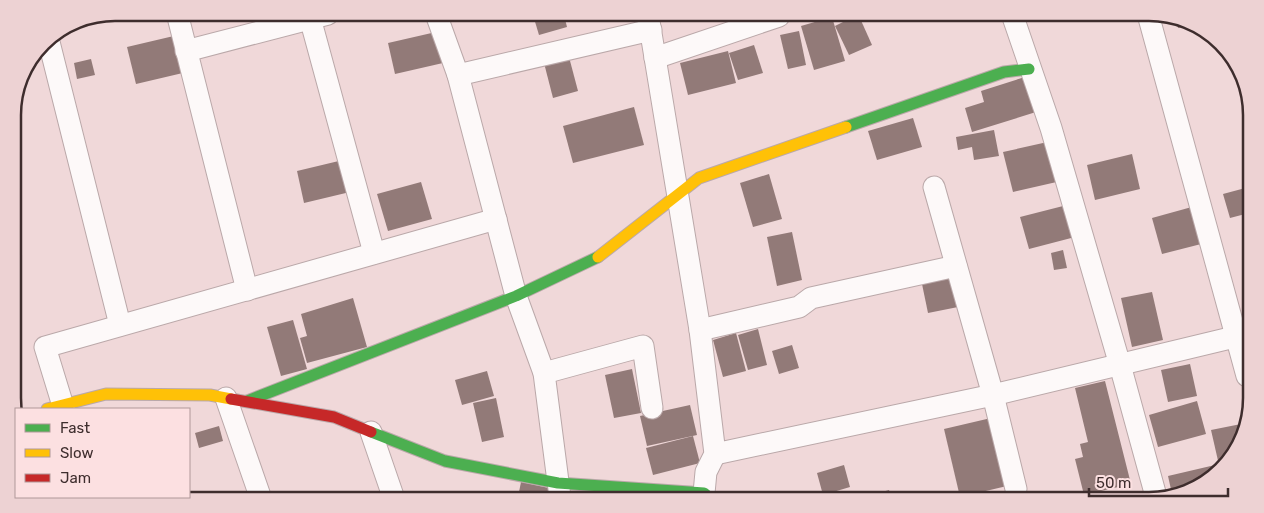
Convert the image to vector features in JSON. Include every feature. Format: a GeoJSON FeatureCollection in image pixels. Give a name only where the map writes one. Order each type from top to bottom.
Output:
{"type":"FeatureCollection","features":[{"type":"Feature","properties":{"kind":"street"},"geometry":{"type":"LineString","coordinates":[[179,21],[247,290]]}},
{"type":"Feature","properties":{"kind":"street"},"geometry":{"type":"LineString","coordinates":[[186,51],[300,21]]}},
{"type":"Feature","properties":{"kind":"street"},"geometry":{"type":"LineString","coordinates":[[320,21],[374,254]]}},
{"type":"Feature","properties":{"kind":"street"},"geometry":{"type":"LineString","coordinates":[[439,21],[458,75],[516,296],[544,374],[559,490]]}},
{"type":"Feature","properties":{"kind":"street"},"geometry":{"type":"LineString","coordinates":[[655,58],[764,21]]}},
{"type":"Feature","properties":{"kind":"street"},"geometry":{"type":"LineString","coordinates":[[1014,21],[1029,69],[1051,128],[1155,492]]}},
{"type":"Feature","properties":{"kind":"street"},"geometry":{"type":"LineString","coordinates":[[715,454],[993,395],[1242,336],[1150,21]]}},
{"type":"Feature","properties":{"kind":"street"},"geometry":{"type":"LineString","coordinates":[[458,75],[650,23],[700,330],[715,454],[706,472],[707,492]]}},
{"type":"Feature","properties":{"kind":"street"},"geometry":{"type":"LineString","coordinates":[[50,48],[120,326]]}},
{"type":"Feature","properties":{"kind":"street"},"geometry":{"type":"LineString","coordinates":[[247,402],[516,296],[603,255],[699,178],[1004,72],[1029,69]]}},
{"type":"Feature","properties":{"kind":"street"},"geometry":{"type":"LineString","coordinates":[[934,187],[993,395],[1016,489]]}},
{"type":"Feature","properties":{"kind":"street"},"geometry":{"type":"LineString","coordinates":[[496,219],[45,347],[58,408],[106,394],[210,395],[334,417],[445,460],[559,490],[608,492]]}},
{"type":"Feature","properties":{"kind":"street"},"geometry":{"type":"LineString","coordinates":[[700,330],[800,307],[811,298],[956,266]]}},
{"type":"Feature","properties":{"kind":"street"},"geometry":{"type":"LineString","coordinates":[[544,374],[643,346],[652,408]]}},
{"type":"Feature","properties":{"kind":"street"},"geometry":{"type":"LineString","coordinates":[[226,398],[259,492]]}},
{"type":"Feature","properties":{"kind":"street"},"geometry":{"type":"LineString","coordinates":[[372,432],[392,492]]}},
{"type":"Feature","properties":{"kind":"building"},"geometry":{"type":"Polygon","coordinates":[[[535,21],[566,21],[567,27],[539,35],[535,21]]]}},
{"type":"Feature","properties":{"kind":"building"},"geometry":{"type":"Polygon","coordinates":[[[818,21],[833,21],[845,61],[814,70],[801,26],[818,21]]]}},
{"type":"Feature","properties":{"kind":"building"},"geometry":{"type":"Polygon","coordinates":[[[845,21],[861,21],[872,45],[849,55],[835,26],[845,21]]]}},
{"type":"Feature","properties":{"kind":"building"},"geometry":{"type":"Polygon","coordinates":[[[799,31],[806,65],[788,69],[780,35],[799,31]]]}},
{"type":"Feature","properties":{"kind":"building"},"geometry":{"type":"Polygon","coordinates":[[[436,32],[443,63],[395,74],[388,43],[436,32]]]}},
{"type":"Feature","properties":{"kind":"building"},"geometry":{"type":"Polygon","coordinates":[[[178,35],[187,72],[136,84],[127,47],[178,35]]]}},
{"type":"Feature","properties":{"kind":"building"},"geometry":{"type":"Polygon","coordinates":[[[754,45],[763,73],[738,80],[729,53],[754,45]]]}},
{"type":"Feature","properties":{"kind":"building"},"geometry":{"type":"Polygon","coordinates":[[[728,51],[736,83],[688,95],[680,63],[728,51]]]}},
{"type":"Feature","properties":{"kind":"building"},"geometry":{"type":"Polygon","coordinates":[[[569,57],[578,91],[553,98],[544,63],[569,57]]]}},
{"type":"Feature","properties":{"kind":"building"},"geometry":{"type":"Polygon","coordinates":[[[91,59],[95,75],[77,79],[74,63],[91,59]]]}},
{"type":"Feature","properties":{"kind":"building"},"geometry":{"type":"Polygon","coordinates":[[[1025,77],[1036,112],[972,132],[965,108],[984,102],[981,91],[1025,77]]]}},
{"type":"Feature","properties":{"kind":"building"},"geometry":{"type":"Polygon","coordinates":[[[634,107],[644,145],[573,163],[563,126],[634,107]]]}},
{"type":"Feature","properties":{"kind":"building"},"geometry":{"type":"Polygon","coordinates":[[[913,118],[922,147],[877,160],[868,131],[913,118]]]}},
{"type":"Feature","properties":{"kind":"building"},"geometry":{"type":"Polygon","coordinates":[[[994,130],[999,156],[974,160],[972,147],[958,150],[956,137],[994,130]]]}},
{"type":"Feature","properties":{"kind":"building"},"geometry":{"type":"Polygon","coordinates":[[[1052,141],[1061,181],[1013,192],[1003,152],[1052,141]]]}},
{"type":"Feature","properties":{"kind":"building"},"geometry":{"type":"Polygon","coordinates":[[[1132,154],[1140,189],[1095,200],[1087,165],[1132,154]]]}},
{"type":"Feature","properties":{"kind":"building"},"geometry":{"type":"Polygon","coordinates":[[[343,160],[350,192],[304,203],[297,171],[343,160]]]}},
{"type":"Feature","properties":{"kind":"building"},"geometry":{"type":"Polygon","coordinates":[[[769,174],[782,219],[753,227],[740,183],[769,174]]]}},
{"type":"Feature","properties":{"kind":"building"},"geometry":{"type":"Polygon","coordinates":[[[421,182],[432,219],[388,231],[377,194],[421,182]]]}},
{"type":"Feature","properties":{"kind":"building"},"geometry":{"type":"Polygon","coordinates":[[[1243,189],[1243,215],[1230,218],[1223,194],[1243,189]]]}},
{"type":"Feature","properties":{"kind":"building"},"geometry":{"type":"Polygon","coordinates":[[[1067,205],[1075,237],[1029,249],[1020,217],[1067,205]]]}},
{"type":"Feature","properties":{"kind":"building"},"geometry":{"type":"Polygon","coordinates":[[[1199,205],[1209,242],[1162,254],[1152,218],[1199,205]]]}},
{"type":"Feature","properties":{"kind":"building"},"geometry":{"type":"Polygon","coordinates":[[[792,232],[802,280],[777,286],[767,237],[792,232]]]}},
{"type":"Feature","properties":{"kind":"building"},"geometry":{"type":"Polygon","coordinates":[[[1063,250],[1067,268],[1054,270],[1051,253],[1063,250]]]}},
{"type":"Feature","properties":{"kind":"building"},"geometry":{"type":"Polygon","coordinates":[[[957,276],[963,306],[928,313],[922,284],[957,276]]]}},
{"type":"Feature","properties":{"kind":"building"},"geometry":{"type":"Polygon","coordinates":[[[1152,292],[1163,340],[1132,347],[1121,298],[1152,292]]]}},
{"type":"Feature","properties":{"kind":"building"},"geometry":{"type":"Polygon","coordinates":[[[353,298],[367,347],[307,363],[300,338],[307,336],[301,314],[353,298]]]}},
{"type":"Feature","properties":{"kind":"building"},"geometry":{"type":"Polygon","coordinates":[[[293,320],[307,369],[281,376],[267,327],[293,320]]]}},
{"type":"Feature","properties":{"kind":"building"},"geometry":{"type":"Polygon","coordinates":[[[758,329],[767,365],[748,370],[738,335],[758,329]]]}},
{"type":"Feature","properties":{"kind":"building"},"geometry":{"type":"Polygon","coordinates":[[[736,333],[746,371],[723,377],[713,340],[736,333]]]}},
{"type":"Feature","properties":{"kind":"building"},"geometry":{"type":"Polygon","coordinates":[[[792,345],[799,368],[779,374],[772,351],[792,345]]]}},
{"type":"Feature","properties":{"kind":"building"},"geometry":{"type":"Polygon","coordinates":[[[1190,364],[1197,396],[1168,402],[1161,370],[1190,364]]]}},
{"type":"Feature","properties":{"kind":"building"},"geometry":{"type":"Polygon","coordinates":[[[632,369],[641,413],[614,418],[605,375],[632,369]]]}},
{"type":"Feature","properties":{"kind":"building"},"geometry":{"type":"Polygon","coordinates":[[[487,371],[494,396],[462,405],[455,380],[487,371]]]}},
{"type":"Feature","properties":{"kind":"building"},"geometry":{"type":"Polygon","coordinates":[[[1105,381],[1131,484],[1097,492],[1083,492],[1075,459],[1083,457],[1080,444],[1088,442],[1075,388],[1105,381]]]}},
{"type":"Feature","properties":{"kind":"building"},"geometry":{"type":"Polygon","coordinates":[[[496,398],[504,437],[482,442],[473,403],[496,398]]]}},
{"type":"Feature","properties":{"kind":"building"},"geometry":{"type":"Polygon","coordinates":[[[1197,401],[1206,434],[1158,447],[1149,415],[1197,401]]]}},
{"type":"Feature","properties":{"kind":"building"},"geometry":{"type":"Polygon","coordinates":[[[690,405],[697,435],[647,446],[640,416],[690,405]]]}},
{"type":"Feature","properties":{"kind":"building"},"geometry":{"type":"Polygon","coordinates":[[[991,418],[1007,486],[981,492],[959,492],[944,429],[991,418]]]}},
{"type":"Feature","properties":{"kind":"building"},"geometry":{"type":"Polygon","coordinates":[[[1239,424],[1230,445],[1218,461],[1211,430],[1239,424]]]}},
{"type":"Feature","properties":{"kind":"building"},"geometry":{"type":"Polygon","coordinates":[[[219,426],[223,441],[199,448],[195,433],[219,426]]]}},
{"type":"Feature","properties":{"kind":"building"},"geometry":{"type":"Polygon","coordinates":[[[693,436],[700,463],[653,475],[646,448],[693,436]]]}},
{"type":"Feature","properties":{"kind":"building"},"geometry":{"type":"Polygon","coordinates":[[[844,465],[850,487],[833,492],[822,492],[817,473],[844,465]]]}},
{"type":"Feature","properties":{"kind":"building"},"geometry":{"type":"Polygon","coordinates":[[[1213,465],[1196,479],[1171,489],[1168,476],[1213,465]]]}},
{"type":"Feature","properties":{"kind":"building"},"geometry":{"type":"Polygon","coordinates":[[[521,482],[549,488],[548,492],[519,492],[521,482]]]}},
{"type":"Feature","properties":{"kind":"traffic: fast"},"geometry":{"type":"LineString","coordinates":[[846,127],[1004,72],[1029,69]]}},
{"type":"Feature","properties":{"kind":"traffic: fast"},"geometry":{"type":"LineString","coordinates":[[247,401],[516,296],[598,257]]}},
{"type":"Feature","properties":{"kind":"traffic: fast"},"geometry":{"type":"LineString","coordinates":[[371,432],[445,461],[558,483],[689,492]]}},
{"type":"Feature","properties":{"kind":"traffic: slow"},"geometry":{"type":"LineString","coordinates":[[598,257],[699,178],[846,127]]}},
{"type":"Feature","properties":{"kind":"traffic: slow"},"geometry":{"type":"LineString","coordinates":[[51,408],[106,394],[210,395],[231,399]]}},
{"type":"Feature","properties":{"kind":"traffic: jam"},"geometry":{"type":"LineString","coordinates":[[231,399],[334,417],[371,432]]}}]}
